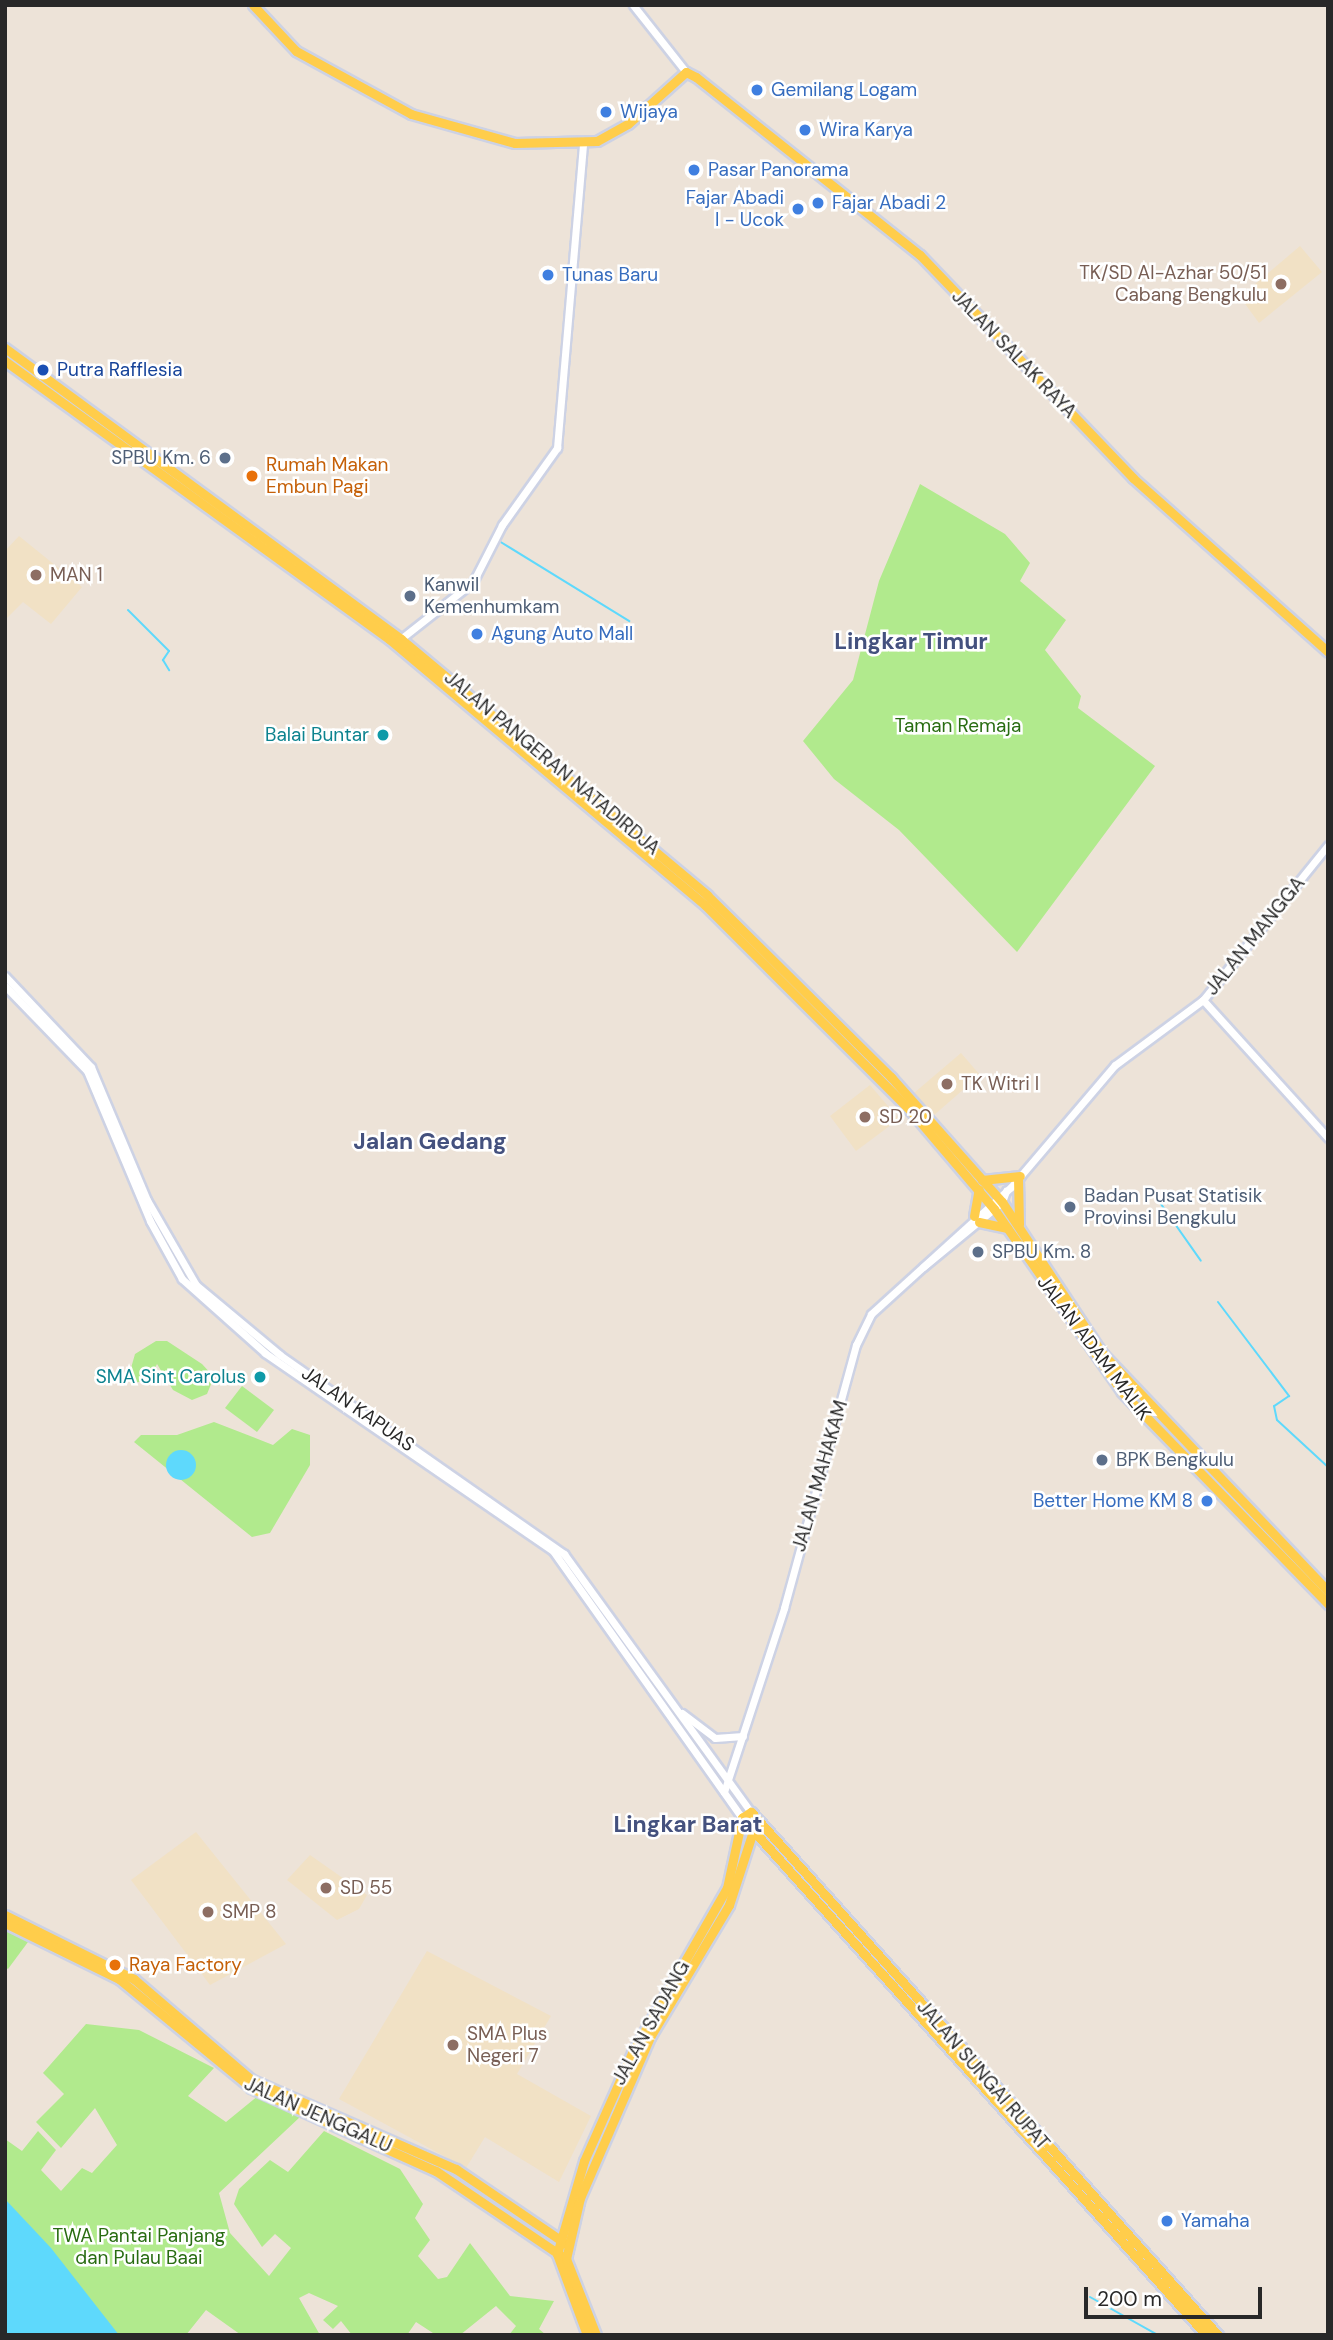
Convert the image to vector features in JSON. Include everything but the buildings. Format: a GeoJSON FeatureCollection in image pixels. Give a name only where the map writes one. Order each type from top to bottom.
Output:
{"type":"FeatureCollection","features":[{"type":"Feature","properties":{"kind":"main road"},"geometry":{"type":"LineString","coordinates":[[253,5],[282,41],[411,114],[467,134],[583,145],[628,124],[686,72]]}},
{"type":"Feature","properties":{"kind":"main road","name":"JALAN SALAK RAYA"},"geometry":{"type":"LineString","coordinates":[[686,72],[919,255],[1133,478],[1328,652]]}},
{"type":"Feature","properties":{"kind":"main road"},"geometry":{"type":"LineString","coordinates":[[5,348],[53,392]]}},
{"type":"Feature","properties":{"kind":"main road"},"geometry":{"type":"LineString","coordinates":[[5,361],[53,392]]}},
{"type":"Feature","properties":{"kind":"main road","name":"JALAN PANGERAN NATADIRDJA"},"geometry":{"type":"LineString","coordinates":[[53,392],[398,642],[691,886],[829,1018],[996,1202]]}},
{"type":"Feature","properties":{"kind":"main road"},"geometry":{"type":"LineString","coordinates":[[1007,1228],[977,1219],[980,1185],[1019,1178],[1020,1229]]}},
{"type":"Feature","properties":{"kind":"main road","name":"JALAN ADAM MALIK"},"geometry":{"type":"LineString","coordinates":[[996,1202],[1020,1229],[1100,1350],[1176,1443],[1328,1604]]}},
{"type":"Feature","properties":{"kind":"main road","name":"JALAN ADAM MALIK"},"geometry":{"type":"LineString","coordinates":[[996,1202],[1007,1228],[1122,1392],[1328,1591]]}},
{"type":"Feature","properties":{"kind":"main road","name":"JALAN SUNGAI RUPAT"},"geometry":{"type":"LineString","coordinates":[[746,1815],[948,2040],[1206,2335]]}},
{"type":"Feature","properties":{"kind":"main road","name":"JALAN SADANG"},"geometry":{"type":"LineString","coordinates":[[564,2243],[584,2161],[620,2078],[727,1888],[746,1815]]}},
{"type":"Feature","properties":{"kind":"main road"},"geometry":{"type":"LineString","coordinates":[[587,2335],[561,2256],[564,2243],[631,2076],[733,1895],[755,1824]]}},
{"type":"Feature","properties":{"kind":"main road","name":"JALAN JENGGALU"},"geometry":{"type":"LineString","coordinates":[[5,1915],[134,1979],[252,2080],[456,2169],[564,2243]]}},
{"type":"Feature","properties":{"kind":"main road","name":"JALAN JENGGALU"},"geometry":{"type":"LineString","coordinates":[[5,1923],[119,1979],[251,2088],[436,2171],[561,2256]]}},
{"type":"Feature","properties":{"kind":"main road","name":"JALAN SUNGAI RUPAT"},"geometry":{"type":"LineString","coordinates":[[948,2040],[1218,2335]]}},
{"type":"Feature","properties":{"kind":"main road"},"geometry":{"type":"LineString","coordinates":[[561,2256],[596,2335]]}},
{"type":"Feature","properties":{"kind":"street"},"geometry":{"type":"LineString","coordinates":[[633,5],[686,72]]}},
{"type":"Feature","properties":{"kind":"street"},"geometry":{"type":"LineString","coordinates":[[398,642],[472,582],[502,525],[554,455],[583,145]]}},
{"type":"Feature","properties":{"kind":"street","name":"JALAN MANGGA"},"geometry":{"type":"LineString","coordinates":[[977,1219],[1019,1178],[1115,1065],[1203,1000],[1328,845]]}},
{"type":"Feature","properties":{"kind":"street","name":"JALAN KAPUAS"},"geometry":{"type":"LineString","coordinates":[[5,976],[23,1002],[87,1071],[150,1221],[183,1279],[265,1353],[353,1416],[546,1546],[635,1661],[746,1815]]}},
{"type":"Feature","properties":{"kind":"street","name":"JALAN KAPUAS"},"geometry":{"type":"LineString","coordinates":[[5,986],[91,1067],[148,1200],[196,1285],[358,1409],[544,1535],[564,1553],[635,1661],[674,1706],[728,1789]]}},
{"type":"Feature","properties":{"kind":"street"},"geometry":{"type":"LineString","coordinates":[[1203,1000],[1328,1138]]}},
{"type":"Feature","properties":{"kind":"street","name":"JALAN MAHAKAM"},"geometry":{"type":"LineString","coordinates":[[728,1789],[856,1346],[871,1314],[977,1219]]}},
{"type":"Feature","properties":{"kind":"street"},"geometry":{"type":"LineString","coordinates":[[353,1416],[358,1409]]}},
{"type":"Feature","properties":{"kind":"street"},"geometry":{"type":"LineString","coordinates":[[674,1706],[712,1737],[745,1734]]}},
{"type":"Feature","properties":{"kind":"shaded area","name":"TK/SD Al-Azhar 50/51 Cabang Bengkulu"},"geometry":{"type":"Polygon","coordinates":[[[1300,246],[1322,272],[1259,323],[1240,297],[1300,246]]]}},
{"type":"Feature","properties":{"kind":"shaded area","name":"MAN 1"},"geometry":{"type":"Polygon","coordinates":[[[19,536],[82,587],[51,624],[23,602],[5,620],[5,551],[19,536]]]}},
{"type":"Feature","properties":{"kind":"shaded area","name":"TK Witri I"},"geometry":{"type":"Polygon","coordinates":[[[961,1053],[980,1075],[933,1116],[914,1093],[961,1053]]]}},
{"type":"Feature","properties":{"kind":"shaded area","name":"SD 20"},"geometry":{"type":"Polygon","coordinates":[[[870,1085],[899,1119],[856,1151],[830,1116],[870,1085]]]}},
{"type":"Feature","properties":{"kind":"shaded area","name":"SMP 8"},"geometry":{"type":"Polygon","coordinates":[[[196,1832],[286,1944],[210,1985],[131,1880],[196,1832]]]}},
{"type":"Feature","properties":{"kind":"shaded area","name":"SD 55"},"geometry":{"type":"Polygon","coordinates":[[[310,1855],[367,1895],[359,1909],[337,1920],[287,1880],[310,1855]]]}},
{"type":"Feature","properties":{"kind":"shaded area","name":"SMA Plus Negeri 7"},"geometry":{"type":"Polygon","coordinates":[[[427,1951],[551,2016],[517,2074],[591,2116],[559,2182],[485,2137],[466,2168],[339,2099],[427,1951]]]}},
{"type":"Feature","properties":{"kind":"green space","name":"Taman Remaja"},"geometry":{"type":"Polygon","coordinates":[[[920,484],[1005,534],[1030,563],[1020,581],[1066,620],[1045,650],[1081,696],[1078,708],[1155,766],[1017,952],[899,830],[834,779],[803,741],[853,680],[879,581],[920,484]]]}},
{"type":"Feature","properties":{"kind":"green space"},"geometry":{"type":"Polygon","coordinates":[[[156,1341],[167,1341],[202,1364],[214,1377],[207,1394],[192,1400],[173,1390],[157,1364],[149,1380],[134,1383],[129,1375],[135,1354],[156,1341]]]}},
{"type":"Feature","properties":{"kind":"green space"},"geometry":{"type":"Polygon","coordinates":[[[242,1386],[274,1410],[257,1432],[225,1408],[242,1386]]]}},
{"type":"Feature","properties":{"kind":"green space"},"geometry":{"type":"Polygon","coordinates":[[[214,1422],[273,1445],[292,1429],[310,1435],[310,1465],[270,1533],[252,1537],[134,1442],[141,1435],[177,1435],[214,1422]]]}},
{"type":"Feature","properties":{"kind":"green space"},"geometry":{"type":"Polygon","coordinates":[[[5,1929],[28,1942],[8,1969],[5,1967],[5,1929]]]}},
{"type":"Feature","properties":{"kind":"green space","name":"TWA Pantai Panjang dan Pulau Baai"},"geometry":{"type":"Polygon","coordinates":[[[86,2024],[139,2030],[214,2068],[188,2096],[226,2122],[259,2095],[300,2117],[219,2193],[230,2233],[269,2276],[291,2248],[275,2234],[262,2247],[234,2204],[239,2189],[270,2160],[288,2172],[324,2131],[400,2169],[423,2204],[415,2218],[430,2240],[418,2256],[438,2279],[447,2277],[470,2243],[510,2296],[554,2301],[539,2329],[546,2335],[509,2335],[516,2326],[496,2306],[460,2335],[436,2335],[416,2322],[407,2335],[352,2335],[341,2321],[333,2329],[323,2320],[338,2306],[309,2293],[299,2298],[320,2335],[241,2335],[206,2310],[186,2335],[5,2335],[5,2139],[22,2151],[38,2131],[56,2150],[41,2170],[61,2191],[82,2168],[92,2173],[117,2145],[95,2108],[61,2148],[36,2122],[64,2094],[43,2073],[86,2024]]]}},
{"type":"Feature","properties":{"kind":"water"},"geometry":{"type":"Polygon","coordinates":[[[181,1450],[187,1451],[195,1459],[195,1471],[187,1479],[181,1480],[175,1479],[167,1471],[166,1465],[167,1459],[175,1451],[181,1450]]]}},
{"type":"Feature","properties":{"kind":"water"},"geometry":{"type":"Polygon","coordinates":[[[5,2199],[51,2248],[119,2335],[5,2335],[5,2199]]]}},
{"type":"Feature","properties":{"kind":"waterway"},"geometry":{"type":"LineString","coordinates":[[499,541],[629,621]]}},
{"type":"Feature","properties":{"kind":"waterway"},"geometry":{"type":"LineString","coordinates":[[128,610],[169,651],[163,660],[169,670]]}},
{"type":"Feature","properties":{"kind":"waterway"},"geometry":{"type":"LineString","coordinates":[[1149,1187],[1201,1261]]}},
{"type":"Feature","properties":{"kind":"waterway"},"geometry":{"type":"LineString","coordinates":[[1218,1302],[1289,1396],[1274,1406],[1277,1420],[1328,1467]]}},
{"type":"Feature","properties":{"kind":"waterway"},"geometry":{"type":"LineString","coordinates":[[1090,2297],[1158,2335]]}},
{"type":"Feature","properties":{"kind":"place","name":"Gemilang Logam"},"geometry":{"type":"Point","coordinates":[757,90]}},
{"type":"Feature","properties":{"kind":"place","name":"Wijaya"},"geometry":{"type":"Point","coordinates":[606,112]}},
{"type":"Feature","properties":{"kind":"place","name":"Wira Karya"},"geometry":{"type":"Point","coordinates":[805,130]}},
{"type":"Feature","properties":{"kind":"place","name":"Pasar Panorama"},"geometry":{"type":"Point","coordinates":[694,170]}},
{"type":"Feature","properties":{"kind":"place","name":"Fajar Abadi 2"},"geometry":{"type":"Point","coordinates":[818,203]}},
{"type":"Feature","properties":{"kind":"place","name":"Fajar Abadi I - Ucok"},"geometry":{"type":"Point","coordinates":[798,209]}},
{"type":"Feature","properties":{"kind":"place","name":"Tunas Baru"},"geometry":{"type":"Point","coordinates":[548,275]}},
{"type":"Feature","properties":{"kind":"place","name":"TK/SD Al-Azhar 50/51 Cabang Bengkulu"},"geometry":{"type":"Point","coordinates":[1281,284]}},
{"type":"Feature","properties":{"kind":"place","name":"Putra Rafflesia"},"geometry":{"type":"Point","coordinates":[43,370]}},
{"type":"Feature","properties":{"kind":"place","name":"SPBU Km. 6"},"geometry":{"type":"Point","coordinates":[225,458]}},
{"type":"Feature","properties":{"kind":"place","name":"Rumah Makan Embun Pagi"},"geometry":{"type":"Point","coordinates":[252,476]}},
{"type":"Feature","properties":{"kind":"place","name":"MAN 1"},"geometry":{"type":"Point","coordinates":[36,575]}},
{"type":"Feature","properties":{"kind":"place","name":"Kanwil Kemenhumkam"},"geometry":{"type":"Point","coordinates":[410,596]}},
{"type":"Feature","properties":{"kind":"place","name":"Agung Auto Mall"},"geometry":{"type":"Point","coordinates":[477,634]}},
{"type":"Feature","properties":{"kind":"place","name":"Balai Buntar"},"geometry":{"type":"Point","coordinates":[383,735]}},
{"type":"Feature","properties":{"kind":"place","name":"TK Witri I"},"geometry":{"type":"Point","coordinates":[947,1084]}},
{"type":"Feature","properties":{"kind":"place","name":"SD 20"},"geometry":{"type":"Point","coordinates":[865,1117]}},
{"type":"Feature","properties":{"kind":"place","name":"Badan Pusat Statisik Provinsi Bengkulu"},"geometry":{"type":"Point","coordinates":[1070,1207]}},
{"type":"Feature","properties":{"kind":"place","name":"SPBU Km. 8"},"geometry":{"type":"Point","coordinates":[978,1252]}},
{"type":"Feature","properties":{"kind":"place","name":"SMA Sint Carolus"},"geometry":{"type":"Point","coordinates":[260,1377]}},
{"type":"Feature","properties":{"kind":"place","name":"BPK Bengkulu"},"geometry":{"type":"Point","coordinates":[1102,1460]}},
{"type":"Feature","properties":{"kind":"place","name":"Better Home KM 8"},"geometry":{"type":"Point","coordinates":[1207,1501]}},
{"type":"Feature","properties":{"kind":"place","name":"SD 55"},"geometry":{"type":"Point","coordinates":[326,1888]}},
{"type":"Feature","properties":{"kind":"place","name":"SMP 8"},"geometry":{"type":"Point","coordinates":[208,1912]}},
{"type":"Feature","properties":{"kind":"place","name":"Raya Factory"},"geometry":{"type":"Point","coordinates":[115,1965]}},
{"type":"Feature","properties":{"kind":"place","name":"SMA Plus Negeri 7"},"geometry":{"type":"Point","coordinates":[453,2045]}},
{"type":"Feature","properties":{"kind":"place","name":"Yamaha"},"geometry":{"type":"Point","coordinates":[1167,2221]}},
{"type":"Feature","properties":{"kind":"district","name":"Lingkar Timur"},"geometry":{"type":"Point","coordinates":[911,641]}},
{"type":"Feature","properties":{"kind":"district","name":"Jalan Gedang"},"geometry":{"type":"Point","coordinates":[430,1141]}},
{"type":"Feature","properties":{"kind":"district","name":"Lingkar Barat"},"geometry":{"type":"Point","coordinates":[688,1824]}}]}
